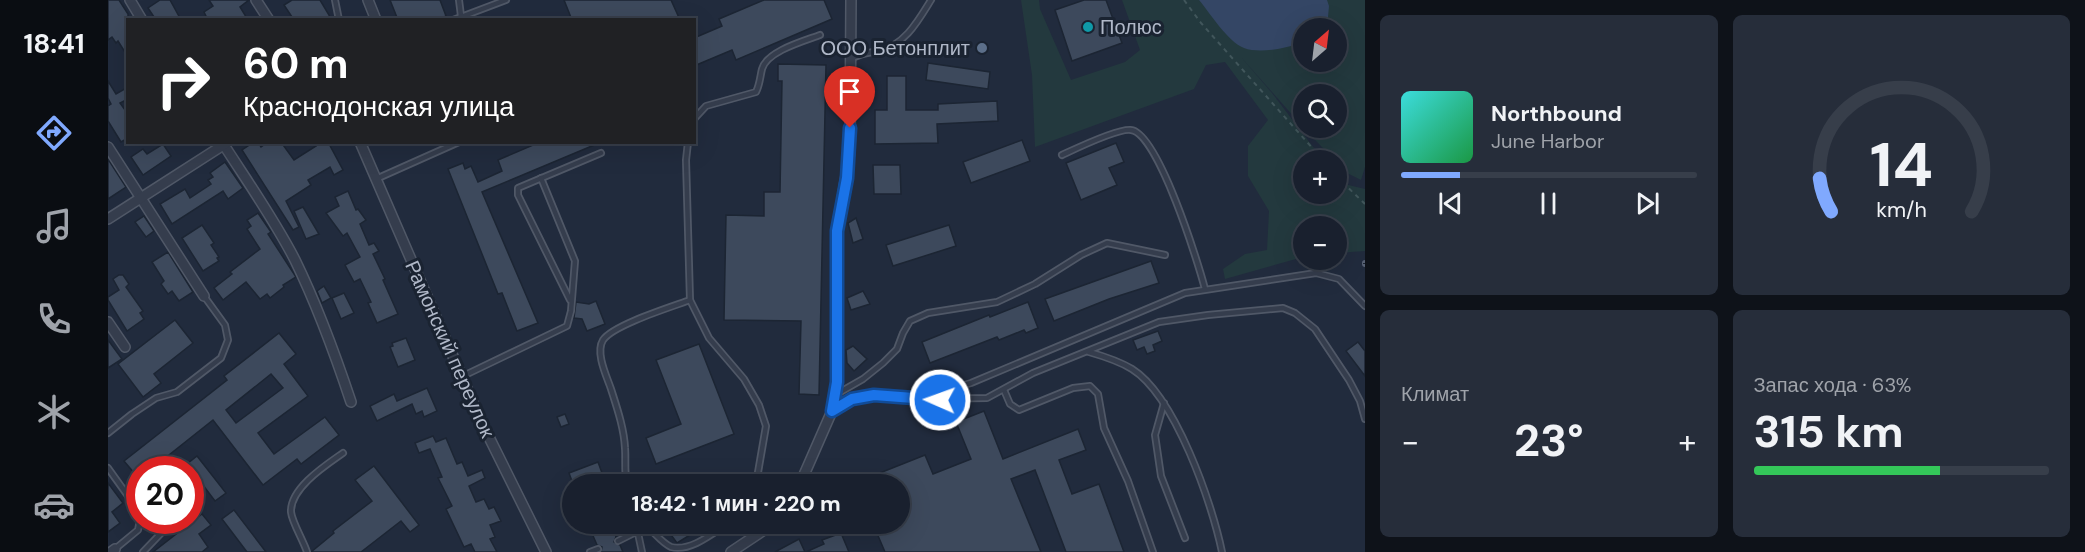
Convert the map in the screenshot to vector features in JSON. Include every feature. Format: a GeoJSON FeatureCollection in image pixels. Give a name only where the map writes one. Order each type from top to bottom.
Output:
{"type":"FeatureCollection","features":[{"type":"Feature","properties":{"kind":"street"},"geometry":{"type":"LineString","coordinates":[[130,0],[141,18]]}},
{"type":"Feature","properties":{"kind":"street"},"geometry":{"type":"LineString","coordinates":[[256,0],[268,18]]}},
{"type":"Feature","properties":{"kind":"street"},"geometry":{"type":"LineString","coordinates":[[368,0],[375,18]]}},
{"type":"Feature","properties":{"kind":"street"},"geometry":{"type":"LineString","coordinates":[[804,474],[832,411],[837,382],[837,231],[850,151],[851,0]]}},
{"type":"Feature","properties":{"kind":"street"},"geometry":{"type":"LineString","coordinates":[[108,219],[223,144]]}},
{"type":"Feature","properties":{"kind":"street"},"geometry":{"type":"LineString","coordinates":[[226,144],[295,261],[333,349],[351,402]]}},
{"type":"Feature","properties":{"kind":"street","name":"Рамонский переулок"},"geometry":{"type":"LineString","coordinates":[[361,144],[481,422],[546,552]]}},
{"type":"Feature","properties":{"kind":"street"},"geometry":{"type":"LineString","coordinates":[[108,147],[204,296]]}},
{"type":"Feature","properties":{"kind":"street"},"geometry":{"type":"LineString","coordinates":[[108,322],[125,347]]}},
{"type":"Feature","properties":{"kind":"street"},"geometry":{"type":"LineString","coordinates":[[731,552],[757,534]]}},
{"type":"Feature","properties":{"kind":"lane"},"geometry":{"type":"LineString","coordinates":[[335,0],[339,18]]}},
{"type":"Feature","properties":{"kind":"lane"},"geometry":{"type":"LineString","coordinates":[[459,0],[461,16]]}},
{"type":"Feature","properties":{"kind":"lane"},"geometry":{"type":"LineString","coordinates":[[457,18],[506,0]]}},
{"type":"Feature","properties":{"kind":"lane"},"geometry":{"type":"LineString","coordinates":[[849,60],[864,52],[880,51],[894,45],[912,31],[930,0]]}},
{"type":"Feature","properties":{"kind":"lane"},"geometry":{"type":"LineString","coordinates":[[696,117],[706,106],[756,92],[767,59],[788,47],[820,35]]}},
{"type":"Feature","properties":{"kind":"lane"},"geometry":{"type":"LineString","coordinates":[[1062,155],[1113,134],[1131,130],[1141,135],[1168,182],[1205,289]]}},
{"type":"Feature","properties":{"kind":"lane"},"geometry":{"type":"LineString","coordinates":[[376,179],[455,144]]}},
{"type":"Feature","properties":{"kind":"lane"},"geometry":{"type":"LineString","coordinates":[[688,144],[686,160],[690,300],[709,338],[744,379],[759,405],[766,426],[758,474]]}},
{"type":"Feature","properties":{"kind":"lane"},"geometry":{"type":"LineString","coordinates":[[571,302],[518,195],[518,188],[601,153]]}},
{"type":"Feature","properties":{"kind":"lane"},"geometry":{"type":"LineString","coordinates":[[461,377],[567,326],[575,261],[541,178]]}},
{"type":"Feature","properties":{"kind":"lane"},"geometry":{"type":"LineString","coordinates":[[835,395],[854,385],[883,363],[897,349],[910,321],[928,313],[998,302],[1035,284],[1081,255],[1107,243],[1166,255]]}},
{"type":"Feature","properties":{"kind":"lane"},"geometry":{"type":"LineString","coordinates":[[917,399],[971,383],[1185,293],[1316,273],[1339,279],[1365,306]]}},
{"type":"Feature","properties":{"kind":"lane"},"geometry":{"type":"LineString","coordinates":[[108,433],[156,398],[177,392],[221,357],[228,340],[225,325],[204,296]]}},
{"type":"Feature","properties":{"kind":"lane"},"geometry":{"type":"LineString","coordinates":[[625,474],[626,447],[600,351],[603,341],[616,329],[690,300]]}},
{"type":"Feature","properties":{"kind":"lane"},"geometry":{"type":"LineString","coordinates":[[832,411],[852,399],[874,395],[917,399],[987,398],[1033,373],[1159,322],[1283,308],[1295,313],[1315,330],[1349,380],[1360,401],[1365,419]]}},
{"type":"Feature","properties":{"kind":"lane"},"geometry":{"type":"LineString","coordinates":[[1089,352],[1105,356],[1133,369],[1164,403],[1180,431],[1216,523],[1222,552]]}},
{"type":"Feature","properties":{"kind":"lane"},"geometry":{"type":"LineString","coordinates":[[1004,390],[1010,404],[1018,410],[1073,388],[1090,387],[1098,394],[1104,428],[1128,481],[1153,552]]}},
{"type":"Feature","properties":{"kind":"lane"},"geometry":{"type":"LineString","coordinates":[[1164,403],[1155,435],[1161,476],[1185,538]]}},
{"type":"Feature","properties":{"kind":"lane"},"geometry":{"type":"LineString","coordinates":[[307,552],[291,514],[292,502],[312,474],[343,453]]}},
{"type":"Feature","properties":{"kind":"lane"},"geometry":{"type":"LineString","coordinates":[[108,468],[126,493]]}},
{"type":"Feature","properties":{"kind":"lane"},"geometry":{"type":"LineString","coordinates":[[113,550],[133,534]]}},
{"type":"Feature","properties":{"kind":"lane"},"geometry":{"type":"LineString","coordinates":[[143,552],[160,534]]}},
{"type":"Feature","properties":{"kind":"lane"},"geometry":{"type":"LineString","coordinates":[[618,541],[632,534]]}},
{"type":"Feature","properties":{"kind":"lane"},"geometry":{"type":"LineString","coordinates":[[637,534],[642,552]]}},
{"type":"Feature","properties":{"kind":"lane"},"geometry":{"type":"LineString","coordinates":[[655,534],[669,547],[679,550],[695,546],[712,534]]}},
{"type":"Feature","properties":{"kind":"lane"},"geometry":{"type":"LineString","coordinates":[[590,552],[598,549]]}},
{"type":"Feature","properties":{"kind":"path"},"geometry":{"type":"LineString","coordinates":[[1184,0],[1201,23],[1314,150]]}},
{"type":"Feature","properties":{"kind":"path"},"geometry":{"type":"LineString","coordinates":[[1347,187],[1365,204]]}},
{"type":"Feature","properties":{"kind":"green space"},"geometry":{"type":"Polygon","coordinates":[[[1021,0],[1039,0],[1040,9],[1071,80],[1125,62],[1140,50],[1122,0],[1365,0],[1365,167],[1361,180],[1347,173],[1347,150],[1325,150],[1313,138],[1347,138],[1347,84],[1293,84],[1293,116],[1240,56],[1293,121],[1293,138],[1306,138],[1315,150],[1293,150],[1293,204],[1347,204],[1347,185],[1365,189],[1365,251],[1347,252],[1347,216],[1293,216],[1293,260],[1225,279],[1223,269],[1245,254],[1267,250],[1269,211],[1248,176],[1248,146],[1268,120],[1225,62],[1206,65],[1194,89],[1035,147],[1032,75],[1021,0]]]}},
{"type":"Feature","properties":{"kind":"water"},"geometry":{"type":"Polygon","coordinates":[[[1199,0],[1327,0],[1329,6],[1328,18],[1293,18],[1293,45],[1274,50],[1244,48],[1232,40],[1199,0]]]}},
{"type":"Feature","properties":{"kind":"building"},"geometry":{"type":"Polygon","coordinates":[[[108,0],[119,0],[128,14],[126,54],[118,41],[116,43],[112,37],[108,40],[108,0]]]}},
{"type":"Feature","properties":{"kind":"building"},"geometry":{"type":"Polygon","coordinates":[[[160,0],[170,0],[180,18],[155,18],[148,8],[160,0]]]}},
{"type":"Feature","properties":{"kind":"building"},"geometry":{"type":"Polygon","coordinates":[[[209,0],[249,0],[240,7],[247,18],[207,18],[204,12],[213,6],[209,0]]]}},
{"type":"Feature","properties":{"kind":"building"},"geometry":{"type":"Polygon","coordinates":[[[292,0],[320,0],[331,18],[293,18],[284,5],[292,0]]]}},
{"type":"Feature","properties":{"kind":"building"},"geometry":{"type":"Polygon","coordinates":[[[390,0],[440,0],[446,16],[442,18],[397,18],[390,0]]]}},
{"type":"Feature","properties":{"kind":"building"},"geometry":{"type":"Polygon","coordinates":[[[564,0],[671,0],[679,18],[571,18],[564,0]]]}},
{"type":"Feature","properties":{"kind":"building"},"geometry":{"type":"Polygon","coordinates":[[[764,0],[824,0],[832,19],[736,60],[732,50],[696,65],[696,37],[722,26],[719,19],[764,0]]]}},
{"type":"Feature","properties":{"kind":"building","name":"Полюс"},"geometry":{"type":"Polygon","coordinates":[[[1084,0],[1106,0],[1122,43],[1072,61],[1055,10],[1084,0]]]}},
{"type":"Feature","properties":{"kind":"building"},"geometry":{"type":"Polygon","coordinates":[[[928,63],[990,72],[988,89],[926,80],[928,63]]]}},
{"type":"Feature","properties":{"kind":"building"},"geometry":{"type":"Polygon","coordinates":[[[778,64],[826,65],[819,395],[799,394],[801,321],[724,320],[726,215],[764,216],[764,192],[780,192],[782,81],[778,81],[778,64]]]}},
{"type":"Feature","properties":{"kind":"building"},"geometry":{"type":"Polygon","coordinates":[[[887,76],[906,76],[906,110],[938,110],[938,104],[997,101],[998,121],[937,124],[938,143],[875,144],[875,110],[887,110],[887,76]]]}},
{"type":"Feature","properties":{"kind":"building"},"geometry":{"type":"Polygon","coordinates":[[[108,81],[116,94],[126,88],[126,100],[120,103],[126,111],[126,139],[121,142],[108,121],[108,106],[111,104],[108,98],[108,81]]]}},
{"type":"Feature","properties":{"kind":"building"},"geometry":{"type":"Polygon","coordinates":[[[1022,140],[1030,161],[971,183],[963,162],[1022,140]]]}},
{"type":"Feature","properties":{"kind":"building"},"geometry":{"type":"Polygon","coordinates":[[[1116,143],[1124,162],[1109,168],[1117,185],[1081,200],[1066,163],[1116,143]]]}},
{"type":"Feature","properties":{"kind":"building"},"geometry":{"type":"Polygon","coordinates":[[[163,144],[171,156],[143,175],[131,157],[143,149],[147,154],[163,144]]]}},
{"type":"Feature","properties":{"kind":"building"},"geometry":{"type":"Polygon","coordinates":[[[251,144],[259,144],[261,147],[265,144],[282,144],[294,160],[316,146],[314,144],[329,144],[343,170],[334,175],[330,167],[308,180],[311,185],[286,201],[299,227],[293,230],[242,150],[251,144]]]}},
{"type":"Feature","properties":{"kind":"building"},"geometry":{"type":"Polygon","coordinates":[[[535,144],[597,144],[482,192],[538,323],[517,331],[502,293],[498,294],[448,169],[463,163],[465,169],[471,166],[478,182],[502,171],[498,160],[535,144]]]}},
{"type":"Feature","properties":{"kind":"building"},"geometry":{"type":"Polygon","coordinates":[[[108,159],[126,187],[108,199],[108,159]]]}},
{"type":"Feature","properties":{"kind":"building"},"geometry":{"type":"Polygon","coordinates":[[[225,162],[243,188],[228,199],[223,191],[172,224],[160,204],[185,189],[190,198],[211,184],[208,180],[213,177],[210,173],[225,162]]]}},
{"type":"Feature","properties":{"kind":"building"},"geometry":{"type":"Polygon","coordinates":[[[873,165],[900,165],[901,194],[874,194],[873,165]]]}},
{"type":"Feature","properties":{"kind":"building"},"geometry":{"type":"Polygon","coordinates":[[[348,191],[356,210],[358,209],[366,220],[360,224],[369,245],[374,243],[379,251],[373,254],[398,314],[377,323],[368,303],[371,302],[360,279],[354,282],[345,265],[360,257],[347,233],[343,236],[326,213],[339,206],[335,197],[348,191]]]}},
{"type":"Feature","properties":{"kind":"building"},"geometry":{"type":"Polygon","coordinates":[[[303,207],[319,234],[306,239],[294,211],[303,207]]]}},
{"type":"Feature","properties":{"kind":"building"},"geometry":{"type":"Polygon","coordinates":[[[258,213],[271,232],[268,234],[296,277],[283,285],[284,287],[270,298],[267,294],[260,299],[246,282],[223,300],[214,288],[232,274],[230,272],[260,249],[247,229],[251,226],[247,220],[258,213]]]}},
{"type":"Feature","properties":{"kind":"building"},"geometry":{"type":"Polygon","coordinates":[[[144,216],[154,231],[146,237],[135,222],[144,216]]]}},
{"type":"Feature","properties":{"kind":"building"},"geometry":{"type":"Polygon","coordinates":[[[856,218],[863,239],[853,243],[848,223],[856,218]]]}},
{"type":"Feature","properties":{"kind":"building"},"geometry":{"type":"Polygon","coordinates":[[[202,225],[214,243],[211,245],[219,257],[217,258],[219,261],[203,271],[182,238],[202,225]]]}},
{"type":"Feature","properties":{"kind":"building"},"geometry":{"type":"Polygon","coordinates":[[[949,225],[956,246],[893,266],[886,245],[949,225]]]}},
{"type":"Feature","properties":{"kind":"building"},"geometry":{"type":"Polygon","coordinates":[[[168,252],[193,292],[179,301],[172,291],[168,294],[161,284],[164,281],[152,262],[168,252]]]}},
{"type":"Feature","properties":{"kind":"building"},"geometry":{"type":"Polygon","coordinates":[[[1151,261],[1159,283],[1109,299],[1054,321],[1045,299],[1151,261]]]}},
{"type":"Feature","properties":{"kind":"building"},"geometry":{"type":"Polygon","coordinates":[[[123,275],[129,284],[126,287],[143,311],[140,313],[144,319],[127,331],[108,300],[108,297],[119,290],[113,279],[123,275]]]}},
{"type":"Feature","properties":{"kind":"building"},"geometry":{"type":"Polygon","coordinates":[[[324,286],[331,298],[322,303],[317,291],[324,286]]]}},
{"type":"Feature","properties":{"kind":"building"},"geometry":{"type":"Polygon","coordinates":[[[863,291],[870,304],[851,310],[847,298],[863,291]]]}},
{"type":"Feature","properties":{"kind":"building"},"geometry":{"type":"Polygon","coordinates":[[[344,293],[354,313],[341,319],[332,298],[344,293]]]}},
{"type":"Feature","properties":{"kind":"building"},"geometry":{"type":"Polygon","coordinates":[[[596,301],[605,324],[587,331],[582,319],[574,318],[576,302],[589,304],[596,301]]]}},
{"type":"Feature","properties":{"kind":"building"},"geometry":{"type":"Polygon","coordinates":[[[1028,302],[1038,328],[1026,333],[1024,330],[999,340],[997,337],[930,363],[922,342],[1028,302]]]}},
{"type":"Feature","properties":{"kind":"building"},"geometry":{"type":"Polygon","coordinates":[[[175,320],[193,343],[154,374],[161,383],[143,397],[118,364],[175,320]]]}},
{"type":"Feature","properties":{"kind":"building"},"geometry":{"type":"Polygon","coordinates":[[[1158,331],[1162,341],[1153,345],[1155,351],[1147,354],[1144,347],[1137,350],[1133,340],[1158,331]]]}},
{"type":"Feature","properties":{"kind":"building"},"geometry":{"type":"Polygon","coordinates":[[[279,333],[296,354],[284,364],[308,396],[258,433],[274,454],[325,417],[339,435],[301,464],[297,459],[263,485],[213,420],[168,456],[130,456],[227,380],[224,376],[279,333]],[[271,374],[226,410],[236,423],[283,388],[271,374]]]}},
{"type":"Feature","properties":{"kind":"building"},"geometry":{"type":"Polygon","coordinates":[[[406,338],[415,360],[398,367],[390,347],[393,346],[392,343],[406,338]]]}},
{"type":"Feature","properties":{"kind":"building"},"geometry":{"type":"Polygon","coordinates":[[[108,340],[122,359],[108,368],[108,340]]]}},
{"type":"Feature","properties":{"kind":"building"},"geometry":{"type":"Polygon","coordinates":[[[1358,342],[1365,351],[1365,376],[1346,351],[1358,342]]]}},
{"type":"Feature","properties":{"kind":"building"},"geometry":{"type":"Polygon","coordinates":[[[699,344],[734,434],[656,464],[646,438],[681,424],[656,360],[699,344]]]}},
{"type":"Feature","properties":{"kind":"building"},"geometry":{"type":"Polygon","coordinates":[[[853,346],[867,359],[854,371],[847,363],[846,350],[853,346]]]}},
{"type":"Feature","properties":{"kind":"building"},"geometry":{"type":"Polygon","coordinates":[[[427,388],[437,411],[424,417],[422,411],[416,414],[412,404],[377,421],[370,406],[394,394],[397,401],[427,388]]]}},
{"type":"Feature","properties":{"kind":"building"},"geometry":{"type":"Polygon","coordinates":[[[984,411],[1003,459],[1078,429],[1086,450],[1059,460],[1072,494],[1099,484],[1124,552],[1066,552],[1035,470],[1011,479],[1041,552],[885,552],[877,534],[910,534],[910,474],[877,474],[925,455],[933,474],[971,459],[956,422],[984,411]]]}},
{"type":"Feature","properties":{"kind":"building"},"geometry":{"type":"Polygon","coordinates":[[[565,414],[569,424],[561,427],[557,417],[565,414]]]}},
{"type":"Feature","properties":{"kind":"building"},"geometry":{"type":"Polygon","coordinates":[[[433,436],[436,442],[446,438],[457,464],[462,462],[468,476],[482,470],[485,478],[469,486],[476,502],[484,499],[489,509],[494,507],[501,521],[490,525],[495,537],[490,539],[497,552],[475,552],[471,544],[464,547],[446,509],[452,506],[438,478],[442,477],[430,449],[419,453],[415,443],[433,436]]]}},
{"type":"Feature","properties":{"kind":"building"},"geometry":{"type":"Polygon","coordinates":[[[598,462],[602,474],[569,474],[598,462]]]}},
{"type":"Feature","properties":{"kind":"building"},"geometry":{"type":"Polygon","coordinates":[[[204,465],[226,493],[215,501],[204,486],[204,465]]]}},
{"type":"Feature","properties":{"kind":"building"},"geometry":{"type":"Polygon","coordinates":[[[374,466],[419,525],[410,532],[401,521],[361,552],[311,552],[334,533],[333,531],[372,501],[355,480],[374,466]]]}},
{"type":"Feature","properties":{"kind":"building"},"geometry":{"type":"Polygon","coordinates":[[[108,483],[123,503],[112,512],[120,523],[108,532],[108,483]]]}},
{"type":"Feature","properties":{"kind":"building"},"geometry":{"type":"Polygon","coordinates":[[[234,510],[266,552],[247,552],[222,519],[234,510]]]}},
{"type":"Feature","properties":{"kind":"building"},"geometry":{"type":"Polygon","coordinates":[[[204,516],[211,525],[204,530],[204,516]]]}},
{"type":"Feature","properties":{"kind":"building"},"geometry":{"type":"Polygon","coordinates":[[[176,534],[199,534],[208,547],[202,552],[153,552],[176,534]]]}},
{"type":"Feature","properties":{"kind":"building"},"geometry":{"type":"Polygon","coordinates":[[[592,534],[615,534],[614,542],[620,545],[623,552],[601,552],[602,547],[597,545],[592,534]]]}},
{"type":"Feature","properties":{"kind":"building"},"geometry":{"type":"Polygon","coordinates":[[[670,534],[692,534],[677,543],[670,534]]]}},
{"type":"Feature","properties":{"kind":"building"},"geometry":{"type":"Polygon","coordinates":[[[841,534],[849,552],[806,552],[824,544],[822,540],[841,534]]]}},
{"type":"Feature","properties":{"kind":"building"},"geometry":{"type":"Polygon","coordinates":[[[799,539],[805,552],[775,552],[799,539]]]}},
{"type":"Feature","properties":{"kind":"place","name":"Полюс"},"geometry":{"type":"Point","coordinates":[1088,27]}},
{"type":"Feature","properties":{"kind":"place","name":"ООО Бетонплит"},"geometry":{"type":"Point","coordinates":[982,48]}},
{"type":"Feature","properties":{"kind":"route"},"geometry":{"type":"LineString","coordinates":[[850,128],[847,178],[837,231],[837,382],[832,411],[852,399],[874,395],[940,400]]}}]}
